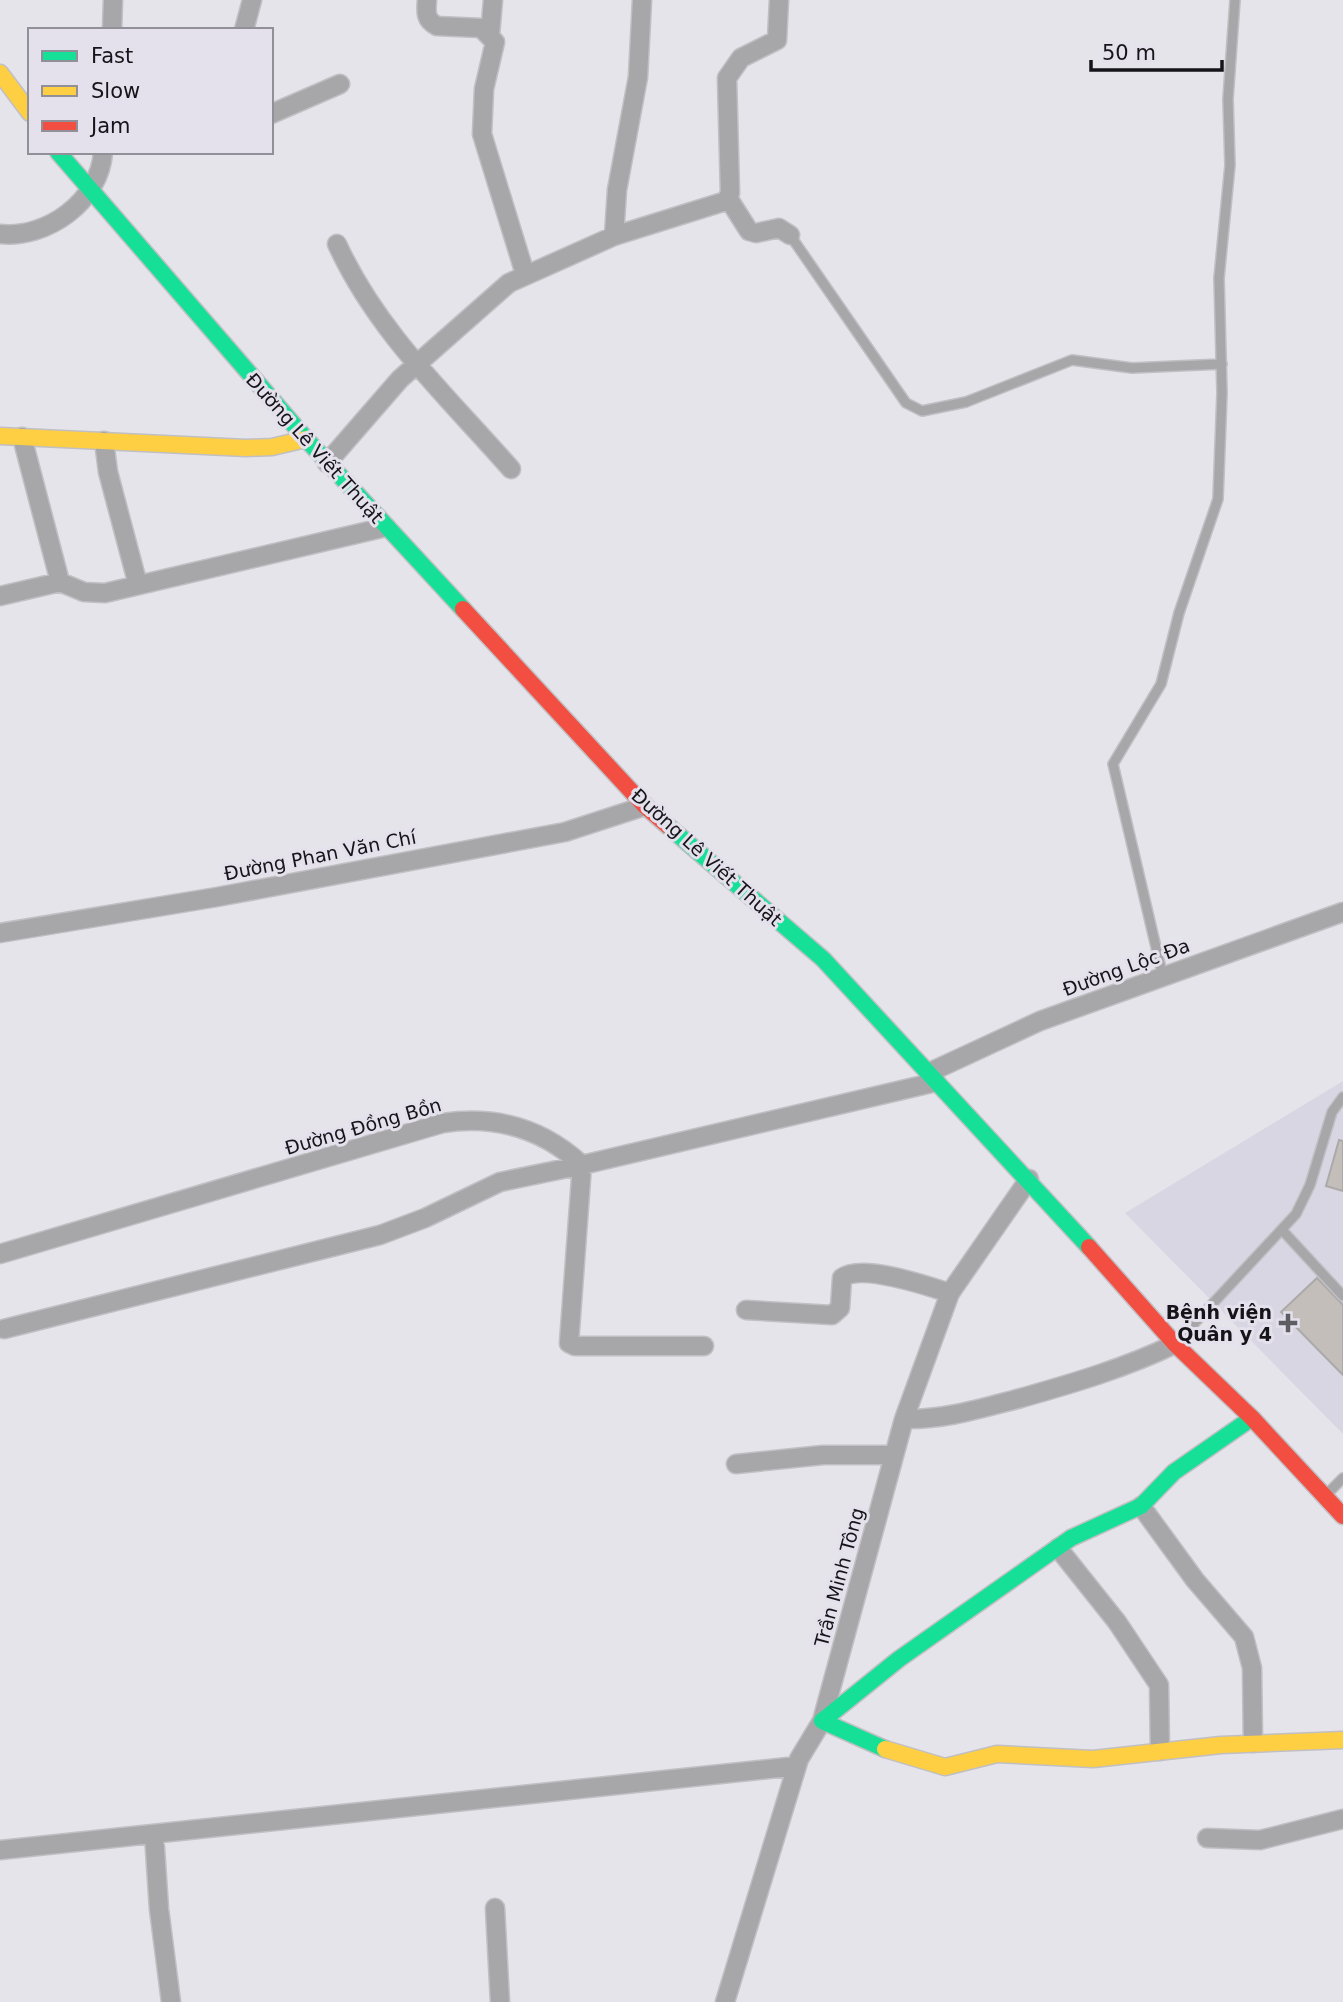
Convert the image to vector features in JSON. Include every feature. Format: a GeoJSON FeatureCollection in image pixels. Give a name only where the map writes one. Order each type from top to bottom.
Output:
{"type":"FeatureCollection","features":[{"type":"Feature","properties":{"kind":"main road"},"geometry":{"type":"LineString","coordinates":[[0,73],[28,111]]}},
{"type":"Feature","properties":{"kind":"main road","name":"Đường Lê Viết Thuật"},"geometry":{"type":"LineString","coordinates":[[60,154],[89,192],[327,463],[645,806],[823,959],[1029,1180],[1175,1344],[1252,1418],[1343,1516]]}},
{"type":"Feature","properties":{"kind":"main road"},"geometry":{"type":"LineString","coordinates":[[0,436],[246,448],[272,447],[306,439]]}},
{"type":"Feature","properties":{"kind":"main road"},"geometry":{"type":"LineString","coordinates":[[1252,1418],[1174,1472],[1141,1506],[1070,1538],[899,1659],[822,1721],[897,1754],[945,1767],[997,1754],[1093,1759],[1253,1743],[1343,1740]]}},
{"type":"Feature","properties":{"kind":"street"},"geometry":{"type":"LineString","coordinates":[[112,28],[114,0]]}},
{"type":"Feature","properties":{"kind":"street"},"geometry":{"type":"LineString","coordinates":[[244,28],[251,0]]}},
{"type":"Feature","properties":{"kind":"street"},"geometry":{"type":"LineString","coordinates":[[427,0],[427,18],[437,26],[481,28],[490,34]]}},
{"type":"Feature","properties":{"kind":"street"},"geometry":{"type":"LineString","coordinates":[[493,0],[490,34],[495,51],[484,89],[482,134],[525,274]]}},
{"type":"Feature","properties":{"kind":"street"},"geometry":{"type":"LineString","coordinates":[[614,236],[617,190],[638,77],[642,0]]}},
{"type":"Feature","properties":{"kind":"street"},"geometry":{"type":"LineString","coordinates":[[779,0],[777,40],[741,58],[727,78],[729,198],[748,231],[756,233],[779,228],[790,234]]}},
{"type":"Feature","properties":{"kind":"street"},"geometry":{"type":"LineString","coordinates":[[273,113],[340,84]]}},
{"type":"Feature","properties":{"kind":"street"},"geometry":{"type":"LineString","coordinates":[[0,234],[20,234],[43,228],[89,192],[101,171],[103,154]]}},
{"type":"Feature","properties":{"kind":"street"},"geometry":{"type":"LineString","coordinates":[[327,463],[394,386],[497,292],[525,274],[614,236],[721,205],[729,198]]}},
{"type":"Feature","properties":{"kind":"street"},"geometry":{"type":"LineString","coordinates":[[337,244],[368,303],[416,366],[511,469]]}},
{"type":"Feature","properties":{"kind":"street"},"geometry":{"type":"LineString","coordinates":[[22,437],[60,582]]}},
{"type":"Feature","properties":{"kind":"street"},"geometry":{"type":"LineString","coordinates":[[104,441],[108,472],[138,585]]}},
{"type":"Feature","properties":{"kind":"street"},"geometry":{"type":"LineString","coordinates":[[0,596],[60,582],[83,592],[97,593],[386,527]]}},
{"type":"Feature","properties":{"kind":"street","name":"Đường Phan Văn Chí"},"geometry":{"type":"LineString","coordinates":[[0,933],[216,897],[565,832],[645,806]]}},
{"type":"Feature","properties":{"kind":"street","name":"Đường Lộc Đa"},"geometry":{"type":"LineString","coordinates":[[932,1077],[1040,1021],[1343,912]]}},
{"type":"Feature","properties":{"kind":"street"},"geometry":{"type":"LineString","coordinates":[[5,1329],[380,1235],[425,1218],[500,1182],[582,1166],[932,1077]]}},
{"type":"Feature","properties":{"kind":"street","name":"Đường Đồng Bồn"},"geometry":{"type":"LineString","coordinates":[[0,1254],[443,1123],[489,1121],[528,1129],[563,1147],[582,1166]]}},
{"type":"Feature","properties":{"kind":"street"},"geometry":{"type":"LineString","coordinates":[[582,1166],[569,1343],[575,1346],[704,1346]]}},
{"type":"Feature","properties":{"kind":"street","name":"Trần Minh Tông"},"geometry":{"type":"LineString","coordinates":[[725,2002],[797,1766],[822,1721],[904,1419],[950,1293],[1029,1180]]}},
{"type":"Feature","properties":{"kind":"street"},"geometry":{"type":"LineString","coordinates":[[746,1310],[832,1315],[840,1308],[842,1278],[853,1274],[892,1276],[950,1293]]}},
{"type":"Feature","properties":{"kind":"street"},"geometry":{"type":"LineString","coordinates":[[904,1419],[964,1413],[1085,1380],[1130,1365],[1175,1344]]}},
{"type":"Feature","properties":{"kind":"street"},"geometry":{"type":"LineString","coordinates":[[736,1464],[823,1455],[894,1455]]}},
{"type":"Feature","properties":{"kind":"street"},"geometry":{"type":"LineString","coordinates":[[1141,1506],[1195,1580],[1244,1637],[1252,1668],[1253,1743]]}},
{"type":"Feature","properties":{"kind":"street"},"geometry":{"type":"LineString","coordinates":[[1058,1548],[1117,1622],[1159,1685],[1160,1751]]}},
{"type":"Feature","properties":{"kind":"street"},"geometry":{"type":"LineString","coordinates":[[0,1850],[797,1766]]}},
{"type":"Feature","properties":{"kind":"street"},"geometry":{"type":"LineString","coordinates":[[1207,1838],[1260,1840],[1343,1819]]}},
{"type":"Feature","properties":{"kind":"street"},"geometry":{"type":"LineString","coordinates":[[154,1834],[159,1909],[171,2002]]}},
{"type":"Feature","properties":{"kind":"street"},"geometry":{"type":"LineString","coordinates":[[495,1908],[500,2002]]}},
{"type":"Feature","properties":{"kind":"lane"},"geometry":{"type":"LineString","coordinates":[[1163,976],[1113,764],[1156,696],[1179,613],[1215,510],[1219,486],[1222,364],[1219,278],[1230,165],[1227,99],[1235,0]]}},
{"type":"Feature","properties":{"kind":"lane"},"geometry":{"type":"LineString","coordinates":[[790,234],[912,408],[930,411],[966,402],[1072,360],[1132,368],[1222,364]]}},
{"type":"Feature","properties":{"kind":"lane"},"geometry":{"type":"LineString","coordinates":[[1175,1344],[1283,1231],[1306,1196],[1332,1112],[1343,1097]]}},
{"type":"Feature","properties":{"kind":"lane"},"geometry":{"type":"LineString","coordinates":[[1283,1231],[1343,1296]]}},
{"type":"Feature","properties":{"kind":"lane"},"geometry":{"type":"LineString","coordinates":[[1325,1496],[1343,1478]]}},
{"type":"Feature","properties":{"kind":"shaded area","name":"Bệnh viện Quân y 4"},"geometry":{"type":"Polygon","coordinates":[[[1343,1081],[1343,1434],[1125,1213],[1343,1081]]]}},
{"type":"Feature","properties":{"kind":"building"},"geometry":{"type":"Polygon","coordinates":[[[1339,1140],[1343,1141],[1343,1191],[1326,1186],[1339,1140]]]}},
{"type":"Feature","properties":{"kind":"building"},"geometry":{"type":"Polygon","coordinates":[[[1317,1278],[1343,1305],[1343,1375],[1281,1312],[1317,1278]]]}},
{"type":"Feature","properties":{"kind":"traffic: fast"},"geometry":{"type":"LineString","coordinates":[[60,154],[306,439],[463,609]]}},
{"type":"Feature","properties":{"kind":"traffic: fast"},"geometry":{"type":"LineString","coordinates":[[668,826],[823,959],[1089,1247]]}},
{"type":"Feature","properties":{"kind":"traffic: fast"},"geometry":{"type":"LineString","coordinates":[[885,1749],[822,1721],[899,1659],[1071,1538],[1141,1506],[1174,1472],[1252,1418]]}},
{"type":"Feature","properties":{"kind":"traffic: slow"},"geometry":{"type":"LineString","coordinates":[[0,73],[28,110]]}},
{"type":"Feature","properties":{"kind":"traffic: slow"},"geometry":{"type":"LineString","coordinates":[[0,436],[246,448],[272,447],[306,439]]}},
{"type":"Feature","properties":{"kind":"traffic: slow"},"geometry":{"type":"LineString","coordinates":[[885,1749],[945,1767],[997,1754],[1093,1759],[1221,1745],[1343,1740]]}},
{"type":"Feature","properties":{"kind":"traffic: jam"},"geometry":{"type":"LineString","coordinates":[[463,609],[645,806],[668,826]]}},
{"type":"Feature","properties":{"kind":"traffic: jam"},"geometry":{"type":"LineString","coordinates":[[1089,1247],[1175,1344],[1252,1418],[1343,1516]]}},
{"type":"Feature","properties":{"kind":"place","name":"Bệnh viện Quân y 4"},"geometry":{"type":"Point","coordinates":[1288,1323]}}]}
